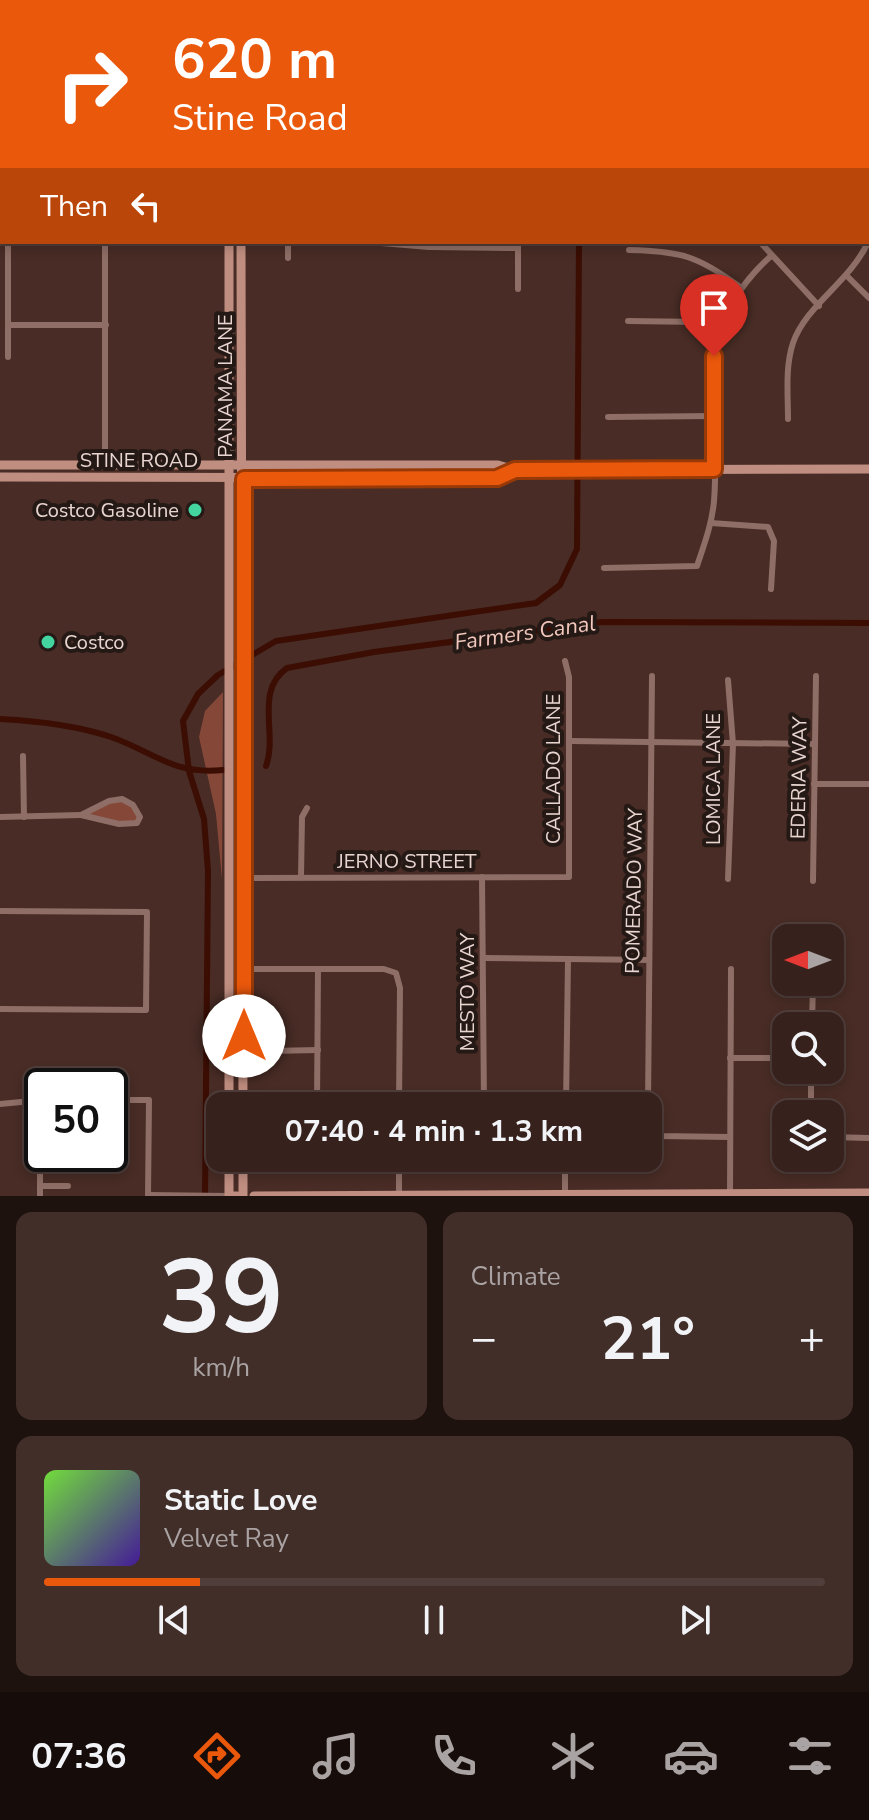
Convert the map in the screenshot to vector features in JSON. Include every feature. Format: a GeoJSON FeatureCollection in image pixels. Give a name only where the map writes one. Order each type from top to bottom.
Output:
{"type":"FeatureCollection","features":[{"type":"Feature","properties":{"kind":"main road","name":"PANAMA LANE"},"geometry":{"type":"LineString","coordinates":[[229,244],[229,1092]]}},
{"type":"Feature","properties":{"kind":"main road","name":"PANAMA LANE"},"geometry":{"type":"LineString","coordinates":[[241,244],[245,645],[243,1092]]}},
{"type":"Feature","properties":{"kind":"main road"},"geometry":{"type":"LineString","coordinates":[[228,265],[235,303],[243,313]]}},
{"type":"Feature","properties":{"kind":"main road"},"geometry":{"type":"LineString","coordinates":[[229,319],[236,329],[243,370]]}},
{"type":"Feature","properties":{"kind":"main road","name":"STINE ROAD"},"geometry":{"type":"LineString","coordinates":[[0,468],[244,463],[498,465],[515,470],[869,469]]}},
{"type":"Feature","properties":{"kind":"main road","name":"STINE ROAD"},"geometry":{"type":"LineString","coordinates":[[0,477],[497,478],[515,470]]}},
{"type":"Feature","properties":{"kind":"main road"},"geometry":{"type":"LineString","coordinates":[[230,851],[237,855],[245,878]]}},
{"type":"Feature","properties":{"kind":"main road"},"geometry":{"type":"LineString","coordinates":[[230,919],[236,960],[244,969]]}},
{"type":"Feature","properties":{"kind":"main road"},"geometry":{"type":"LineString","coordinates":[[229,1172],[229,1196],[240,1196],[242,1172]]}},
{"type":"Feature","properties":{"kind":"main road"},"geometry":{"type":"LineString","coordinates":[[254,1196],[869,1193]]}},
{"type":"Feature","properties":{"kind":"street"},"geometry":{"type":"LineString","coordinates":[[8,244],[8,357]]}},
{"type":"Feature","properties":{"kind":"street"},"geometry":{"type":"LineString","coordinates":[[105,244],[105,464]]}},
{"type":"Feature","properties":{"kind":"street"},"geometry":{"type":"LineString","coordinates":[[288,244],[288,258]]}},
{"type":"Feature","properties":{"kind":"street"},"geometry":{"type":"LineString","coordinates":[[418,244],[518,245],[518,289]]}},
{"type":"Feature","properties":{"kind":"street"},"geometry":{"type":"LineString","coordinates":[[762,244],[819,306]]}},
{"type":"Feature","properties":{"kind":"street"},"geometry":{"type":"LineString","coordinates":[[788,419],[790,355],[802,326],[847,276],[866,244]]}},
{"type":"Feature","properties":{"kind":"street"},"geometry":{"type":"LineString","coordinates":[[629,250],[669,250],[693,256],[740,287]]}},
{"type":"Feature","properties":{"kind":"street"},"geometry":{"type":"LineString","coordinates":[[604,568],[697,566],[711,523],[714,356],[721,325],[740,287],[771,256]]}},
{"type":"Feature","properties":{"kind":"street"},"geometry":{"type":"LineString","coordinates":[[847,276],[869,298]]}},
{"type":"Feature","properties":{"kind":"street"},"geometry":{"type":"LineString","coordinates":[[628,321],[721,325]]}},
{"type":"Feature","properties":{"kind":"street"},"geometry":{"type":"LineString","coordinates":[[8,325],[106,325]]}},
{"type":"Feature","properties":{"kind":"street"},"geometry":{"type":"LineString","coordinates":[[608,417],[714,416]]}},
{"type":"Feature","properties":{"kind":"street"},"geometry":{"type":"LineString","coordinates":[[711,523],[768,527],[774,541],[771,589]]}},
{"type":"Feature","properties":{"kind":"street","name":"CALLADO LANE"},"geometry":{"type":"LineString","coordinates":[[565,661],[569,677],[569,877]]}},
{"type":"Feature","properties":{"kind":"street","name":"POMERADO WAY"},"geometry":{"type":"LineString","coordinates":[[648,1092],[652,676]]}},
{"type":"Feature","properties":{"kind":"street","name":"EDERIA WAY"},"geometry":{"type":"LineString","coordinates":[[813,881],[816,676]]}},
{"type":"Feature","properties":{"kind":"street","name":"LOMICA LANE"},"geometry":{"type":"LineString","coordinates":[[728,680],[733,744],[728,879]]}},
{"type":"Feature","properties":{"kind":"street"},"geometry":{"type":"LineString","coordinates":[[570,741],[815,744]]}},
{"type":"Feature","properties":{"kind":"street"},"geometry":{"type":"LineString","coordinates":[[23,756],[24,817]]}},
{"type":"Feature","properties":{"kind":"street"},"geometry":{"type":"LineString","coordinates":[[814,784],[869,784]]}},
{"type":"Feature","properties":{"kind":"street"},"geometry":{"type":"LineString","coordinates":[[0,817],[81,815],[119,824],[134,824],[140,817],[133,805],[122,799],[109,801],[81,815]]}},
{"type":"Feature","properties":{"kind":"street"},"geometry":{"type":"LineString","coordinates":[[301,877],[302,817],[307,808]]}},
{"type":"Feature","properties":{"kind":"street","name":"MESTO WAY"},"geometry":{"type":"LineString","coordinates":[[482,877],[484,1092]]}},
{"type":"Feature","properties":{"kind":"street","name":"JERNO STREET"},"geometry":{"type":"LineString","coordinates":[[245,878],[569,877]]}},
{"type":"Feature","properties":{"kind":"street"},"geometry":{"type":"LineString","coordinates":[[0,911],[147,912],[146,1010],[0,1009]]}},
{"type":"Feature","properties":{"kind":"street"},"geometry":{"type":"LineString","coordinates":[[483,958],[649,960]]}},
{"type":"Feature","properties":{"kind":"street"},"geometry":{"type":"LineString","coordinates":[[566,1092],[568,959]]}},
{"type":"Feature","properties":{"kind":"street"},"geometry":{"type":"LineString","coordinates":[[244,969],[384,969],[396,973],[400,988],[399,1092]]}},
{"type":"Feature","properties":{"kind":"street"},"geometry":{"type":"LineString","coordinates":[[317,1092],[318,969]]}},
{"type":"Feature","properties":{"kind":"street"},"geometry":{"type":"LineString","coordinates":[[730,1194],[731,969]]}},
{"type":"Feature","properties":{"kind":"street"},"geometry":{"type":"LineString","coordinates":[[270,1051],[318,1050]]}},
{"type":"Feature","properties":{"kind":"street"},"geometry":{"type":"LineString","coordinates":[[730,1058],[772,1058]]}},
{"type":"Feature","properties":{"kind":"street"},"geometry":{"type":"LineString","coordinates":[[128,1100],[149,1100],[148,1196],[229,1196]]}},
{"type":"Feature","properties":{"kind":"street"},"geometry":{"type":"LineString","coordinates":[[0,1104],[24,1102]]}},
{"type":"Feature","properties":{"kind":"street","name":"POMERADO WAY"},"geometry":{"type":"LineString","coordinates":[[662,1135],[729,1137]]}},
{"type":"Feature","properties":{"kind":"street"},"geometry":{"type":"LineString","coordinates":[[844,1137],[869,1138]]}},
{"type":"Feature","properties":{"kind":"street"},"geometry":{"type":"LineString","coordinates":[[40,1172],[40,1196]]}},
{"type":"Feature","properties":{"kind":"street"},"geometry":{"type":"LineString","coordinates":[[399,1172],[399,1195]]}},
{"type":"Feature","properties":{"kind":"street"},"geometry":{"type":"LineString","coordinates":[[565,1172],[565,1195]]}},
{"type":"Feature","properties":{"kind":"street"},"geometry":{"type":"LineString","coordinates":[[40,1186],[68,1186]]}},
{"type":"Feature","properties":{"kind":"shaded area"},"geometry":{"type":"Polygon","coordinates":[[[223,692],[222,879],[216,814],[199,737],[205,711],[223,692]]]}},
{"type":"Feature","properties":{"kind":"shaded area"},"geometry":{"type":"Polygon","coordinates":[[[122,799],[140,814],[134,824],[81,815],[122,799]]]}},
{"type":"Feature","properties":{"kind":"waterway"},"geometry":{"type":"LineString","coordinates":[[205,1196],[208,871],[204,819],[189,771],[183,721],[198,694],[218,675],[276,641],[536,603],[560,585],[577,549],[579,244]]}},
{"type":"Feature","properties":{"kind":"waterway","name":"Farmers Canal"},"geometry":{"type":"LineString","coordinates":[[266,766],[271,689],[287,668],[374,652],[602,622],[869,623]]}},
{"type":"Feature","properties":{"kind":"waterway","name":"Farmers Canal"},"geometry":{"type":"LineString","coordinates":[[0,719],[84,729],[127,743],[177,766],[206,771],[223,770]]}},
{"type":"Feature","properties":{"kind":"place","name":"Costco Gasoline"},"geometry":{"type":"Point","coordinates":[195,510]}},
{"type":"Feature","properties":{"kind":"place","name":"Costco"},"geometry":{"type":"Point","coordinates":[48,642]}},
{"type":"Feature","properties":{"kind":"route"},"geometry":{"type":"LineString","coordinates":[[244,1036],[244,479],[497,478],[515,470],[714,469],[714,356]]}}]}
